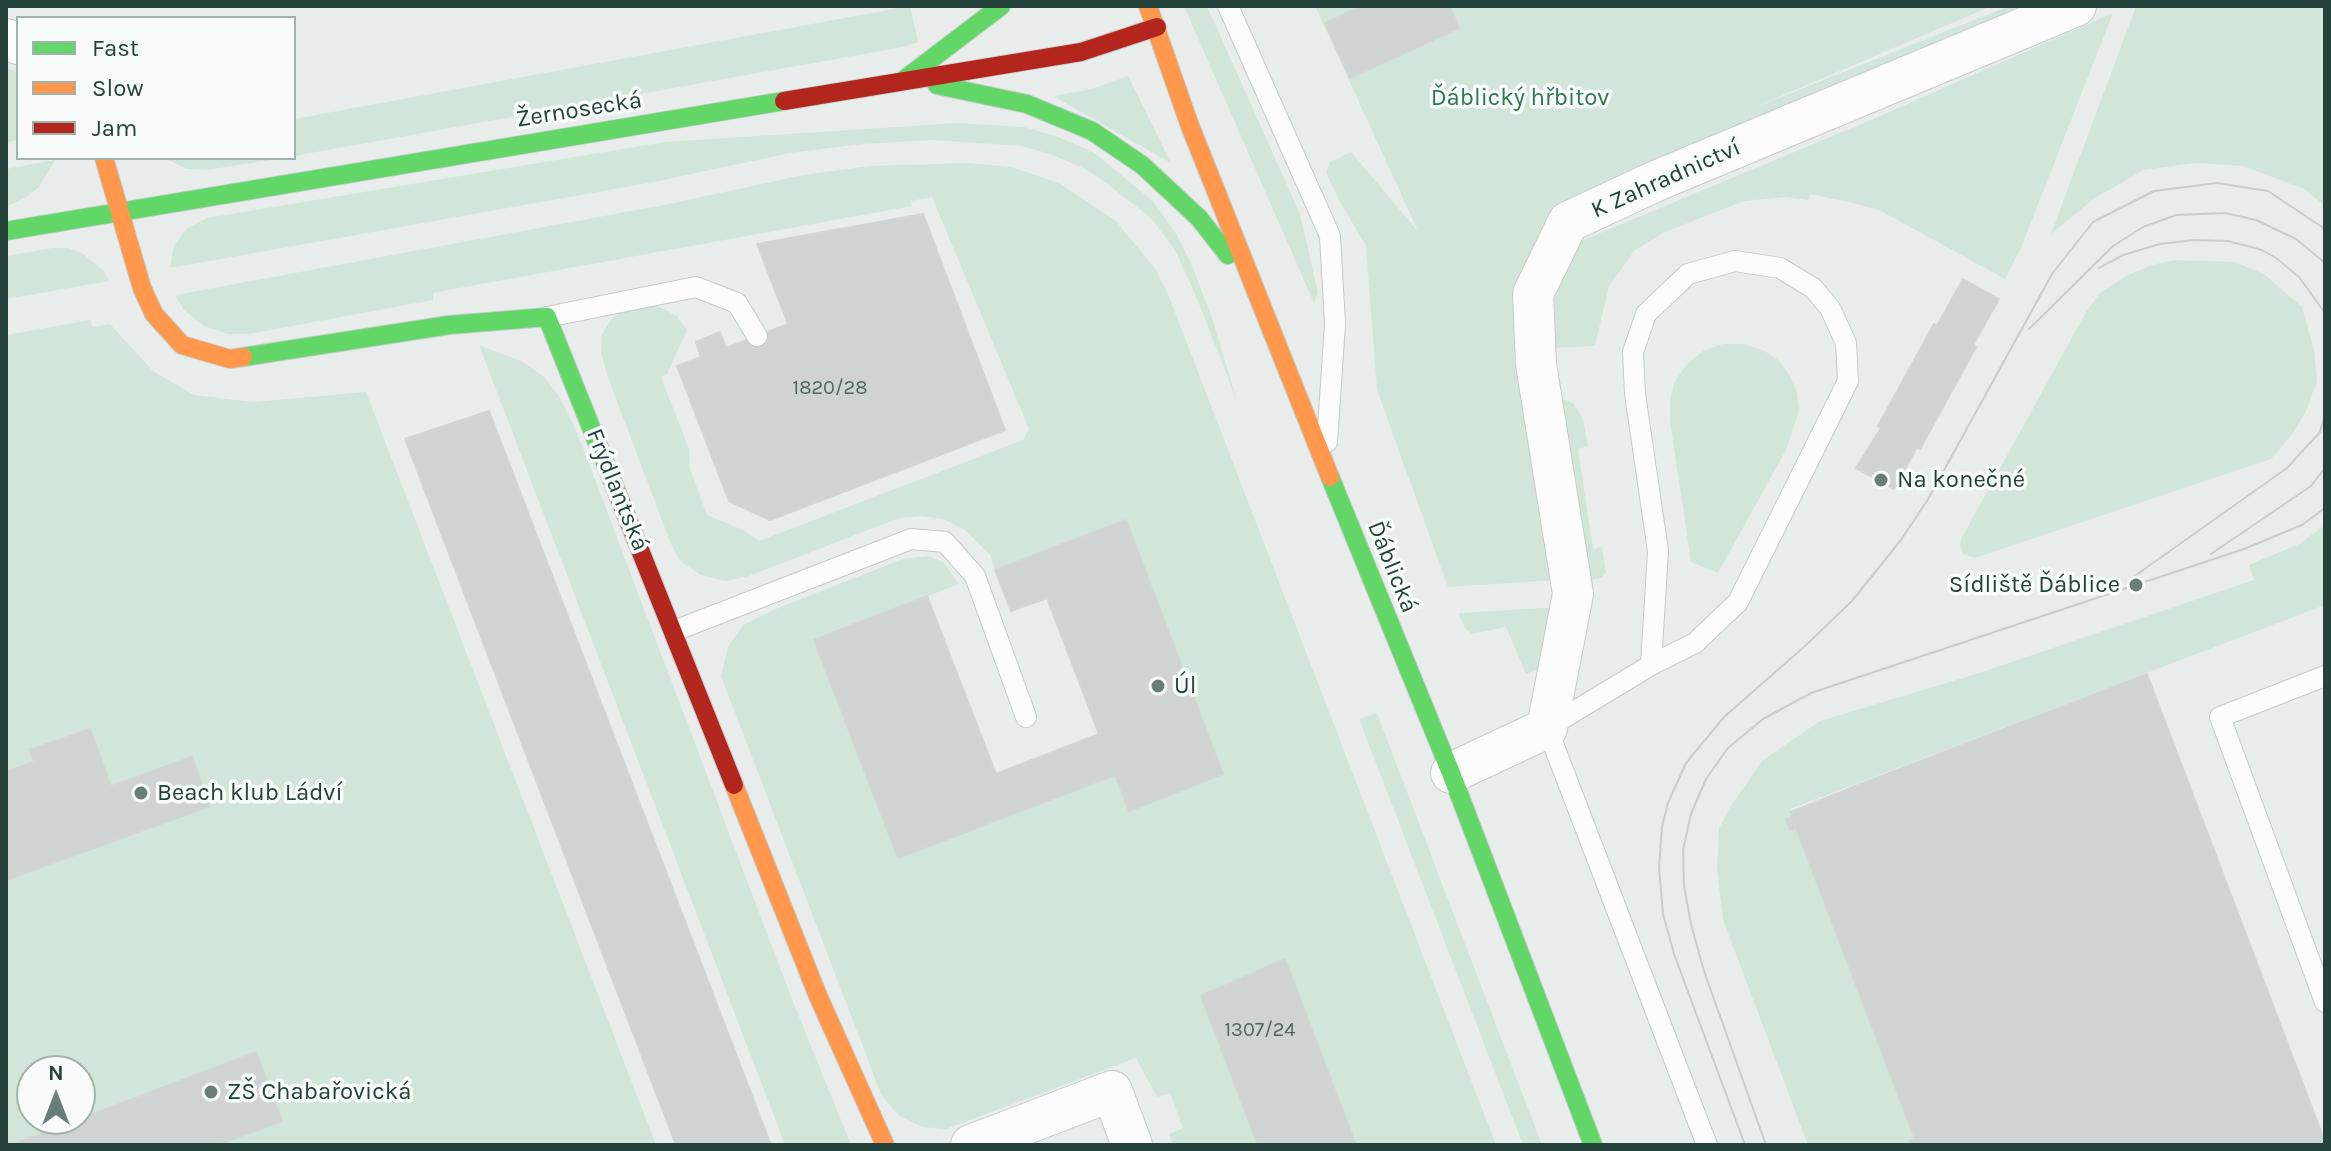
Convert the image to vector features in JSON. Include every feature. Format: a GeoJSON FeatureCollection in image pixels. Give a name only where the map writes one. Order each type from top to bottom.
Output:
{"type":"FeatureCollection","features":[{"type":"Feature","properties":{"kind":"street"},"geometry":{"type":"LineString","coordinates":[[903,80],[1001,6]]}},
{"type":"Feature","properties":{"kind":"street","name":"Ďáblická"},"geometry":{"type":"LineString","coordinates":[[1148,6],[1190,126],[1451,773],[1593,1145]]}},
{"type":"Feature","properties":{"kind":"street","name":"K Zahradnictví"},"geometry":{"type":"LineString","coordinates":[[1547,728],[1573,594],[1536,364],[1533,294],[1568,222],[1656,181],[2076,6]]}},
{"type":"Feature","properties":{"kind":"street","name":"Žernosecká"},"geometry":{"type":"LineString","coordinates":[[6,231],[1081,52],[1157,27]]}},
{"type":"Feature","properties":{"kind":"street"},"geometry":{"type":"LineString","coordinates":[[903,80],[1027,104],[1092,131],[1142,165],[1199,218],[1258,292]]}},
{"type":"Feature","properties":{"kind":"street"},"geometry":{"type":"LineString","coordinates":[[105,160],[142,288],[154,314],[182,345],[230,359],[449,325],[547,317]]}},
{"type":"Feature","properties":{"kind":"street","name":"Frýdlantská"},"geometry":{"type":"LineString","coordinates":[[547,317],[818,996],[885,1145]]}},
{"type":"Feature","properties":{"kind":"street"},"geometry":{"type":"LineString","coordinates":[[1451,773],[1547,728]]}},
{"type":"Feature","properties":{"kind":"street"},"geometry":{"type":"LineString","coordinates":[[971,1145],[1112,1091],[1132,1145]]}},
{"type":"Feature","properties":{"kind":"lane"},"geometry":{"type":"LineString","coordinates":[[1228,6],[1330,236],[1335,324],[1326,466]]}},
{"type":"Feature","properties":{"kind":"lane"},"geometry":{"type":"LineString","coordinates":[[1651,665],[1658,551],[1635,394],[1633,352],[1646,314],[1688,274],[1735,261],[1780,268],[1813,288],[1830,308],[1846,343],[1848,381],[1738,602],[1695,643],[1651,665],[1547,728],[1707,1145]]}},
{"type":"Feature","properties":{"kind":"lane"},"geometry":{"type":"LineString","coordinates":[[547,317],[696,287],[737,303],[757,336]]}},
{"type":"Feature","properties":{"kind":"lane"},"geometry":{"type":"LineString","coordinates":[[674,631],[911,539],[945,542],[975,576],[1026,717]]}},
{"type":"Feature","properties":{"kind":"lane"},"geometry":{"type":"LineString","coordinates":[[2325,676],[2220,717],[2325,1002]]}},
{"type":"Feature","properties":{"kind":"green space"},"geometry":{"type":"Polygon","coordinates":[[[910,6],[918,42],[296,156],[296,119],[910,6]]]}},
{"type":"Feature","properties":{"kind":"green space"},"geometry":{"type":"Polygon","coordinates":[[[1184,6],[1207,6],[1300,214],[1318,293],[1314,303],[1184,6]]]}},
{"type":"Feature","properties":{"kind":"green space","name":"Ďáblický hřbitov"},"geometry":{"type":"Polygon","coordinates":[[[1315,6],[1362,6],[1325,23],[1459,28],[1450,6],[1992,6],[1746,111],[2009,6],[2055,6],[1544,233],[1558,580],[1448,587],[1377,390],[1366,246],[1326,172],[1330,162],[1351,152],[1418,231],[1315,6]]]}},
{"type":"Feature","properties":{"kind":"green space"},"geometry":{"type":"Polygon","coordinates":[[[2136,6],[2325,6],[2325,206],[2304,189],[2243,166],[2194,163],[2144,170],[2095,198],[2051,234],[2136,6]]]}},
{"type":"Feature","properties":{"kind":"green space"},"geometry":{"type":"Polygon","coordinates":[[[2113,13],[2021,248],[2005,279],[1881,211],[1810,194],[1808,200],[1786,197],[1744,201],[1665,232],[1635,250],[1609,286],[1595,346],[1551,348],[1549,294],[1581,241],[1878,117],[2113,13]]]}},
{"type":"Feature","properties":{"kind":"green space"},"geometry":{"type":"Polygon","coordinates":[[[6,68],[16,71],[16,140],[6,143],[6,68]]]}},
{"type":"Feature","properties":{"kind":"green space"},"geometry":{"type":"Polygon","coordinates":[[[1128,76],[1171,163],[1053,96],[1092,89],[1128,76]]]}},
{"type":"Feature","properties":{"kind":"green space"},"geometry":{"type":"Polygon","coordinates":[[[958,123],[1024,127],[1056,136],[1093,152],[1153,201],[1177,235],[1192,265],[1237,401],[1175,250],[1151,218],[1083,168],[1021,146],[933,140],[790,153],[654,182],[170,268],[174,246],[186,229],[207,218],[665,142],[958,123]]]}},
{"type":"Feature","properties":{"kind":"green space"},"geometry":{"type":"Polygon","coordinates":[[[55,160],[39,187],[6,207],[6,169],[55,160]]]}},
{"type":"Feature","properties":{"kind":"green space"},"geometry":{"type":"Polygon","coordinates":[[[168,160],[270,160],[207,170],[187,169],[168,160]]]}},
{"type":"Feature","properties":{"kind":"green space"},"geometry":{"type":"Polygon","coordinates":[[[968,163],[1012,167],[1059,183],[1116,221],[1156,270],[1168,294],[1496,1145],[1173,1145],[1169,1134],[1183,1128],[1170,1093],[1157,1097],[1136,1058],[946,1129],[922,1127],[898,1115],[881,1094],[721,676],[728,647],[743,625],[903,559],[927,556],[943,562],[959,584],[815,640],[899,858],[1115,775],[1129,811],[1223,773],[1126,521],[995,570],[990,555],[965,530],[943,519],[921,516],[899,518],[749,576],[726,581],[701,575],[680,561],[671,544],[607,375],[601,351],[602,334],[613,317],[633,306],[658,306],[677,316],[687,330],[667,374],[661,377],[689,449],[690,469],[707,515],[743,530],[759,541],[1023,440],[1029,429],[932,197],[911,201],[912,206],[443,291],[433,293],[433,300],[249,334],[228,334],[204,326],[184,310],[175,295],[669,204],[803,175],[870,166],[968,163]]]}},
{"type":"Feature","properties":{"kind":"green space"},"geometry":{"type":"Polygon","coordinates":[[[68,248],[82,253],[103,270],[109,281],[6,299],[6,256],[68,248]]]}},
{"type":"Feature","properties":{"kind":"green space"},"geometry":{"type":"Polygon","coordinates":[[[2174,260],[2235,262],[2264,274],[2302,307],[2314,350],[2317,381],[2306,411],[2293,433],[2271,459],[1975,558],[1963,554],[1961,539],[2086,312],[2100,293],[2128,275],[2174,260]]]}},
{"type":"Feature","properties":{"kind":"green space"},"geometry":{"type":"Polygon","coordinates":[[[90,320],[93,327],[110,324],[153,371],[194,395],[253,402],[366,392],[656,1145],[220,1145],[282,1121],[255,1052],[96,1113],[96,1055],[16,1055],[16,1135],[38,1135],[6,1145],[6,335],[90,320]]]}},
{"type":"Feature","properties":{"kind":"green space"},"geometry":{"type":"Polygon","coordinates":[[[1723,344],[1744,344],[1763,350],[1777,359],[1789,374],[1797,392],[1799,411],[1786,450],[1718,573],[1691,562],[1670,421],[1670,400],[1675,381],[1687,364],[1703,351],[1723,344]]]}},
{"type":"Feature","properties":{"kind":"green space"},"geometry":{"type":"Polygon","coordinates":[[[479,345],[523,362],[543,376],[559,396],[577,432],[790,994],[851,1145],[785,1145],[479,345]]]}},
{"type":"Feature","properties":{"kind":"green space"},"geometry":{"type":"Polygon","coordinates":[[[1557,396],[1574,404],[1583,419],[1588,446],[1578,449],[1593,549],[1602,547],[1606,573],[1601,578],[1589,580],[1557,396]]]}},
{"type":"Feature","properties":{"kind":"green space"},"geometry":{"type":"Polygon","coordinates":[[[2325,525],[2325,605],[1790,809],[1792,816],[1786,820],[1790,830],[1796,828],[1915,1138],[1909,1141],[1910,1145],[1808,1145],[1723,920],[1717,869],[1719,829],[1730,807],[1763,760],[1820,721],[1976,674],[2254,580],[2249,565],[2299,544],[2325,525]]]}},
{"type":"Feature","properties":{"kind":"green space"},"geometry":{"type":"Polygon","coordinates":[[[1558,607],[1542,668],[1526,674],[1506,627],[1472,634],[1459,615],[1460,613],[1558,607]]]}},
{"type":"Feature","properties":{"kind":"green space"},"geometry":{"type":"Polygon","coordinates":[[[1377,713],[1542,1145],[1523,1145],[1359,719],[1377,713]]]}},
{"type":"Feature","properties":{"kind":"building"},"geometry":{"type":"Polygon","coordinates":[[[1362,6],[1450,6],[1459,28],[1350,78],[1325,23],[1362,6]]]}},
{"type":"Feature","properties":{"kind":"building"},"geometry":{"type":"Polygon","coordinates":[[[923,214],[1005,430],[770,520],[729,501],[677,366],[701,357],[696,342],[720,332],[726,348],[788,324],[757,244],[923,214]]]}},
{"type":"Feature","properties":{"kind":"building"},"geometry":{"type":"Polygon","coordinates":[[[1963,279],[1999,299],[1920,449],[1917,447],[1894,489],[1856,468],[1881,428],[1878,426],[1934,324],[1937,326],[1963,279]]]}},
{"type":"Feature","properties":{"kind":"building"},"geometry":{"type":"Polygon","coordinates":[[[489,411],[771,1145],[676,1145],[405,439],[489,411]]]}},
{"type":"Feature","properties":{"kind":"building"},"geometry":{"type":"Polygon","coordinates":[[[1126,520],[1223,774],[1129,811],[1115,775],[898,858],[814,640],[927,596],[996,774],[1099,734],[1047,598],[1011,611],[995,570],[1126,520]]]}},
{"type":"Feature","properties":{"kind":"building"},"geometry":{"type":"Polygon","coordinates":[[[2147,674],[2325,1142],[2318,1145],[1910,1145],[1909,1141],[1915,1139],[1796,828],[1790,830],[1786,819],[1792,816],[1791,812],[1858,785],[2147,674]]]}},
{"type":"Feature","properties":{"kind":"building"},"geometry":{"type":"Polygon","coordinates":[[[90,729],[111,786],[192,757],[210,806],[6,880],[6,772],[34,762],[29,750],[90,729]]]}},
{"type":"Feature","properties":{"kind":"building"},"geometry":{"type":"Polygon","coordinates":[[[1285,959],[1356,1145],[1258,1145],[1201,996],[1285,959]]]}},
{"type":"Feature","properties":{"kind":"building","name":"ZŠ Chabařovická"},"geometry":{"type":"Polygon","coordinates":[[[256,1052],[282,1121],[218,1145],[12,1145],[38,1135],[96,1135],[96,1113],[256,1052]]]}},
{"type":"Feature","properties":{"kind":"tram line"},"geometry":{"type":"LineString","coordinates":[[1745,1145],[1674,954],[1663,914],[1659,868],[1662,827],[1668,803],[1686,763],[1724,717],[1852,601],[1901,540],[1927,501],[2052,274],[2093,222],[2154,191],[2217,183],[2268,191],[2325,229]]}},
{"type":"Feature","properties":{"kind":"tram line"},"geometry":{"type":"LineString","coordinates":[[2029,329],[2113,246],[2143,227],[2176,215],[2225,213],[2256,220],[2296,239],[2325,263]]}},
{"type":"Feature","properties":{"kind":"tram line"},"geometry":{"type":"LineString","coordinates":[[2099,268],[2123,255],[2160,244],[2194,240],[2228,241],[2262,250],[2276,258],[2299,277],[2325,313]]}},
{"type":"Feature","properties":{"kind":"tram line"},"geometry":{"type":"LineString","coordinates":[[2129,580],[2287,468],[2320,432],[2325,415]]}},
{"type":"Feature","properties":{"kind":"tram line"},"geometry":{"type":"LineString","coordinates":[[2211,554],[2311,486],[2325,468]]}},
{"type":"Feature","properties":{"kind":"tram line"},"geometry":{"type":"LineString","coordinates":[[1766,1145],[1704,971],[1684,886],[1683,850],[1691,814],[1706,779],[1728,748],[1763,719],[1811,693],[2244,549],[2302,525],[2325,508]]}},
{"type":"Feature","properties":{"kind":"traffic: fast"},"geometry":{"type":"LineString","coordinates":[[905,79],[1001,6]]}},
{"type":"Feature","properties":{"kind":"traffic: fast"},"geometry":{"type":"LineString","coordinates":[[937,85],[1027,104],[1092,131],[1142,165],[1199,218],[1228,255]]}},
{"type":"Feature","properties":{"kind":"traffic: fast"},"geometry":{"type":"LineString","coordinates":[[6,231],[784,101]]}},
{"type":"Feature","properties":{"kind":"traffic: fast"},"geometry":{"type":"LineString","coordinates":[[243,357],[449,325],[547,317],[618,495]]}},
{"type":"Feature","properties":{"kind":"traffic: fast"},"geometry":{"type":"LineString","coordinates":[[1330,477],[1451,773],[1593,1145]]}},
{"type":"Feature","properties":{"kind":"traffic: slow"},"geometry":{"type":"LineString","coordinates":[[1148,6],[1190,126],[1330,477]]}},
{"type":"Feature","properties":{"kind":"traffic: slow"},"geometry":{"type":"LineString","coordinates":[[105,160],[142,288],[154,314],[182,345],[230,359],[243,357]]}},
{"type":"Feature","properties":{"kind":"traffic: slow"},"geometry":{"type":"LineString","coordinates":[[734,785],[818,996],[885,1145]]}},
{"type":"Feature","properties":{"kind":"traffic: jam"},"geometry":{"type":"LineString","coordinates":[[784,101],[1081,52],[1157,27]]}},
{"type":"Feature","properties":{"kind":"traffic: jam"},"geometry":{"type":"LineString","coordinates":[[618,495],[734,785]]}},
{"type":"Feature","properties":{"kind":"place","name":"Na konečné"},"geometry":{"type":"Point","coordinates":[1881,480]}},
{"type":"Feature","properties":{"kind":"place","name":"Sídliště Ďáblice"},"geometry":{"type":"Point","coordinates":[2136,585]}},
{"type":"Feature","properties":{"kind":"place","name":"Úl"},"geometry":{"type":"Point","coordinates":[1158,686]}},
{"type":"Feature","properties":{"kind":"place","name":"Beach klub Ládví"},"geometry":{"type":"Point","coordinates":[141,793]}},
{"type":"Feature","properties":{"kind":"place","name":"ZŠ Chabařovická"},"geometry":{"type":"Point","coordinates":[211,1092]}}]}
